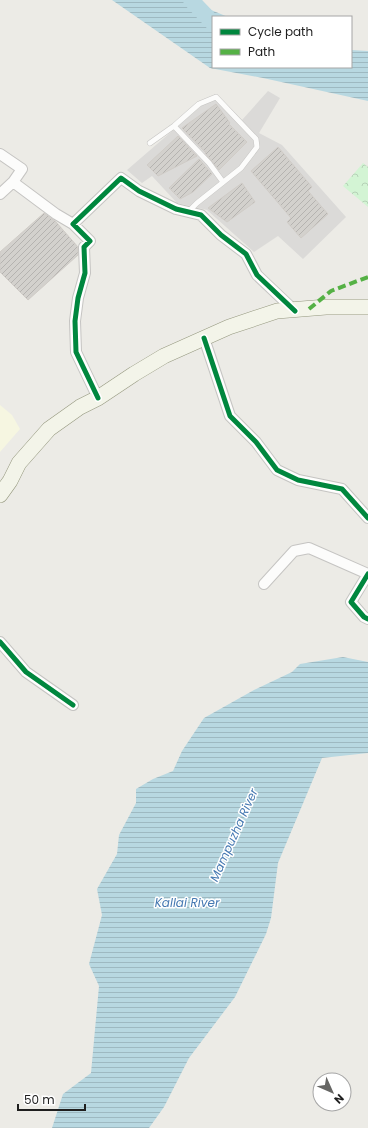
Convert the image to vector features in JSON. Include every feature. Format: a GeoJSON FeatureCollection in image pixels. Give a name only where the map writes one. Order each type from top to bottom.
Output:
{"type":"FeatureCollection","features":[{"type":"Feature","properties":{"kind":"main road"},"geometry":{"type":"LineString","coordinates":[[0,495],[10,481],[19,463],[49,429],[80,407],[98,398],[164,356],[230,327],[278,312],[326,307],[368,307]]}},
{"type":"Feature","properties":{"kind":"street"},"geometry":{"type":"LineString","coordinates":[[0,154],[22,169],[13,182],[0,194]]}},
{"type":"Feature","properties":{"kind":"street"},"geometry":{"type":"LineString","coordinates":[[73,224],[120,178],[139,191],[176,209],[200,215],[221,235],[246,254],[257,275],[295,311]]}},
{"type":"Feature","properties":{"kind":"street"},"geometry":{"type":"LineString","coordinates":[[13,182],[56,214],[73,224],[90,241],[84,247],[85,273],[78,298],[75,321],[76,352],[98,398]]}},
{"type":"Feature","properties":{"kind":"street"},"geometry":{"type":"LineString","coordinates":[[204,338],[230,416],[256,442],[277,470],[298,480],[342,489],[368,518]]}},
{"type":"Feature","properties":{"kind":"street"},"geometry":{"type":"LineString","coordinates":[[264,584],[294,551],[309,548],[368,574],[351,602],[364,617],[368,619]]}},
{"type":"Feature","properties":{"kind":"street"},"geometry":{"type":"LineString","coordinates":[[0,642],[26,672],[73,705]]}},
{"type":"Feature","properties":{"kind":"lane"},"geometry":{"type":"LineString","coordinates":[[150,143],[174,126],[199,104],[216,97],[256,139],[257,147],[241,168],[188,212]]}},
{"type":"Feature","properties":{"kind":"lane"},"geometry":{"type":"LineString","coordinates":[[174,126],[209,163],[223,182]]}},
{"type":"Feature","properties":{"kind":"shaded area"},"geometry":{"type":"Polygon","coordinates":[[[268,91],[280,98],[259,133],[282,145],[346,217],[303,259],[278,236],[254,252],[207,210],[177,203],[152,176],[142,183],[127,170],[215,94],[242,120],[268,91]]]}},
{"type":"Feature","properties":{"kind":"shaded area"},"geometry":{"type":"Polygon","coordinates":[[[0,405],[12,415],[20,429],[0,452],[0,405]]]}},
{"type":"Feature","properties":{"kind":"green space"},"geometry":{"type":"Polygon","coordinates":[[[363,163],[368,167],[368,207],[343,186],[363,163]]]}},
{"type":"Feature","properties":{"kind":"water"},"geometry":{"type":"Polygon","coordinates":[[[112,0],[187,0],[226,16],[212,16],[212,68],[352,68],[352,50],[368,51],[368,101],[263,78],[210,68],[112,0]]]}},
{"type":"Feature","properties":{"kind":"water","name":"Kallai River"},"geometry":{"type":"Polygon","coordinates":[[[343,657],[368,662],[368,753],[322,758],[278,863],[271,918],[266,934],[235,997],[189,1058],[164,1107],[149,1128],[52,1128],[63,1094],[91,1073],[99,986],[89,964],[102,915],[97,889],[117,854],[119,835],[136,803],[136,789],[153,779],[173,771],[182,751],[204,718],[254,690],[292,672],[300,664],[343,657]]]}},
{"type":"Feature","properties":{"kind":"building"},"geometry":{"type":"Polygon","coordinates":[[[216,104],[230,123],[229,124],[247,142],[219,170],[205,153],[207,151],[205,152],[182,128],[216,104]]]}},
{"type":"Feature","properties":{"kind":"building"},"geometry":{"type":"Polygon","coordinates":[[[178,136],[197,156],[158,176],[147,165],[178,136]]]}},
{"type":"Feature","properties":{"kind":"building"},"geometry":{"type":"Polygon","coordinates":[[[278,147],[312,187],[308,191],[328,214],[301,238],[287,222],[291,218],[251,171],[278,147]]]}},
{"type":"Feature","properties":{"kind":"building"},"geometry":{"type":"Polygon","coordinates":[[[199,159],[212,174],[193,192],[180,199],[169,188],[199,159]]]}},
{"type":"Feature","properties":{"kind":"building"},"geometry":{"type":"Polygon","coordinates":[[[242,183],[255,202],[227,222],[208,208],[242,183]]]}},
{"type":"Feature","properties":{"kind":"building"},"geometry":{"type":"Polygon","coordinates":[[[44,213],[56,222],[78,247],[78,255],[28,300],[0,272],[0,252],[44,213]]]}},
{"type":"Feature","properties":{"kind":"waterway"},"geometry":{"type":"LineString","coordinates":[[191,0],[212,22]]}},
{"type":"Feature","properties":{"kind":"marked path"},"geometry":{"type":"LineString","coordinates":[[309,309],[331,291],[368,277]]}},
{"type":"Feature","properties":{"kind":"cycle path"},"geometry":{"type":"LineString","coordinates":[[98,398],[76,352],[75,321],[78,298],[85,273],[84,247],[90,241],[73,224],[121,178],[139,191],[176,209],[201,215],[221,235],[246,254],[257,275],[295,311]]}},
{"type":"Feature","properties":{"kind":"cycle path"},"geometry":{"type":"LineString","coordinates":[[204,338],[230,416],[256,442],[277,470],[298,480],[342,489],[368,518]]}},
{"type":"Feature","properties":{"kind":"cycle path"},"geometry":{"type":"LineString","coordinates":[[368,574],[351,602],[364,617],[368,619]]}},
{"type":"Feature","properties":{"kind":"cycle path"},"geometry":{"type":"LineString","coordinates":[[0,642],[26,672],[73,705]]}},
{"type":"Feature","properties":{"kind":"water label","name":"Mampuzha River"},"geometry":{"type":"Point","coordinates":[234,835]}}]}
